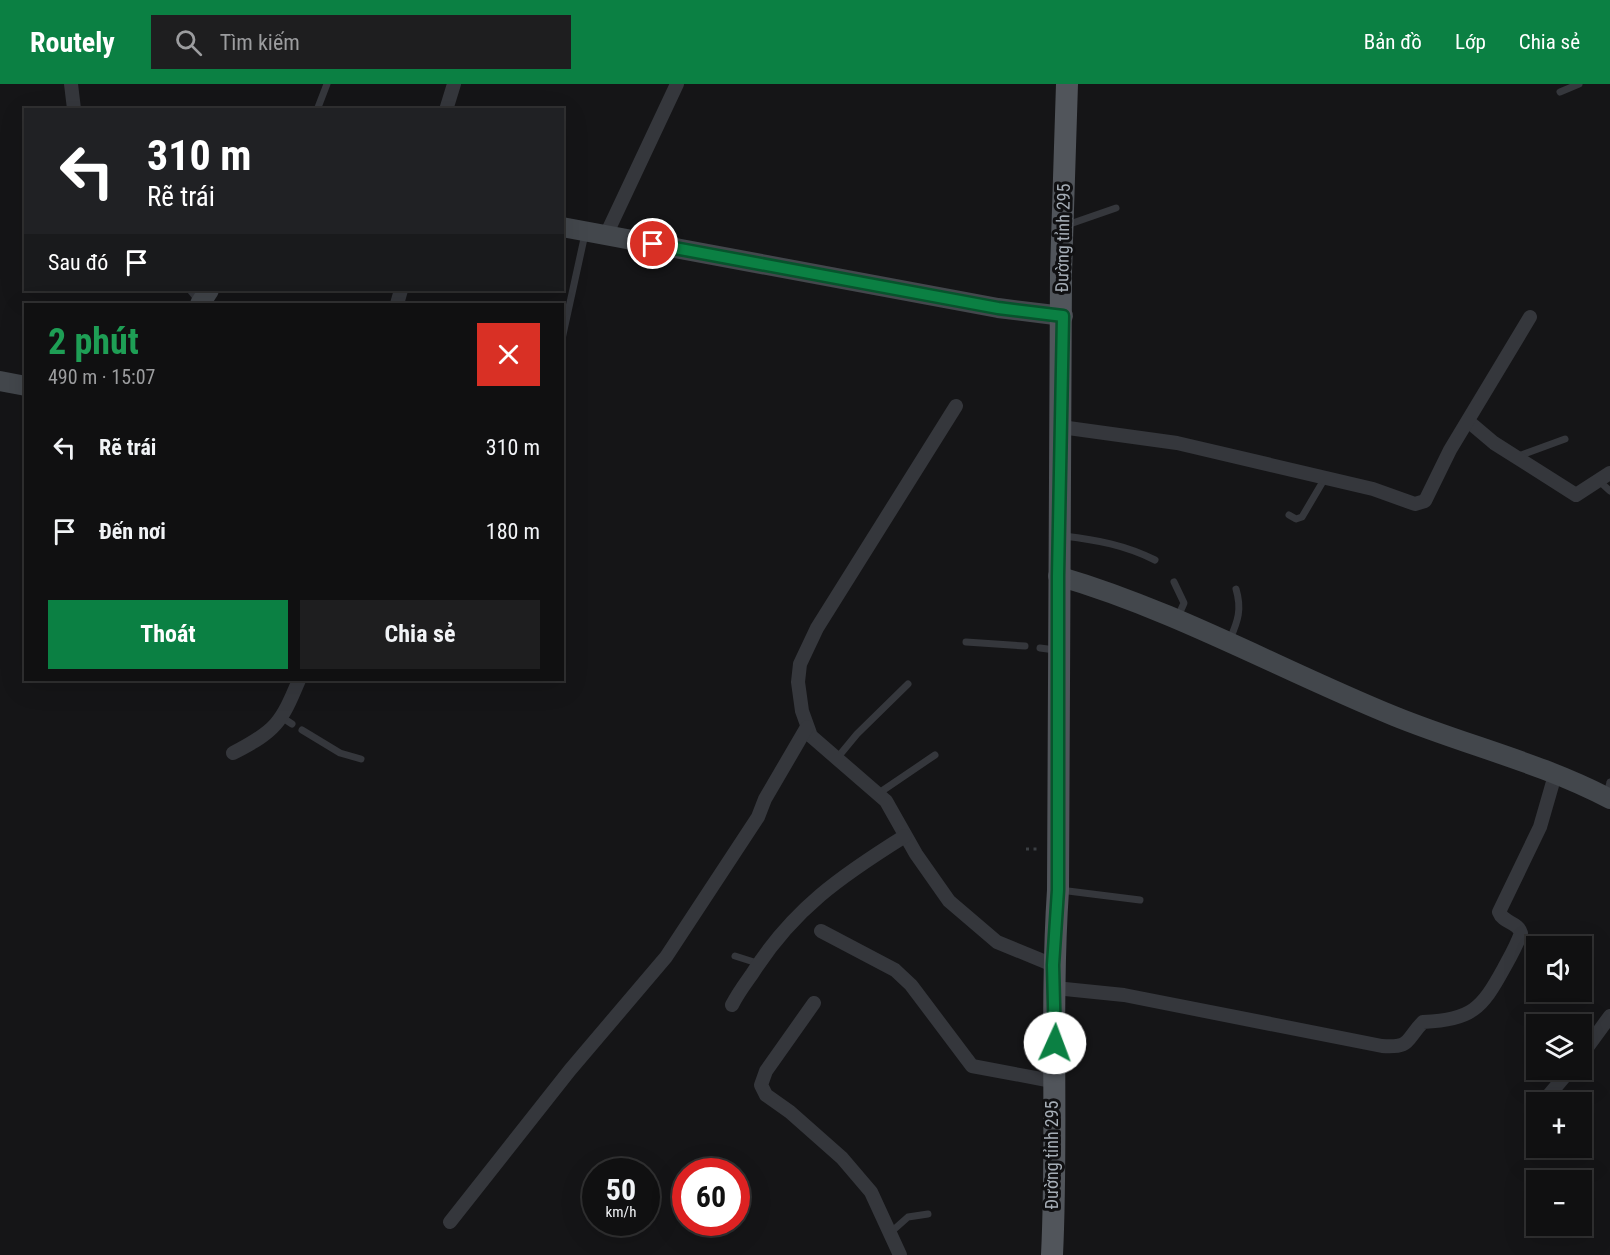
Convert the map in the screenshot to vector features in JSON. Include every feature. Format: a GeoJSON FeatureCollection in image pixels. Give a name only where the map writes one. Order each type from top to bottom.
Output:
{"type":"FeatureCollection","features":[{"type":"Feature","properties":{"kind":"main road","name":"Đường tỉnh 295"},"geometry":{"type":"LineString","coordinates":[[1052,1255],[1052,1081],[1056,1024],[1053,965],[1058,890],[1049,649],[1058,576],[1066,84]]}},
{"type":"Feature","properties":{"kind":"street"},"geometry":{"type":"LineString","coordinates":[[71,84],[74,108]]}},
{"type":"Feature","properties":{"kind":"street"},"geometry":{"type":"LineString","coordinates":[[447,108],[454,84]]}},
{"type":"Feature","properties":{"kind":"street"},"geometry":{"type":"LineString","coordinates":[[606,235],[676,84]]}},
{"type":"Feature","properties":{"kind":"street"},"geometry":{"type":"LineString","coordinates":[[564,227],[986,306],[1063,316]]}},
{"type":"Feature","properties":{"kind":"street"},"geometry":{"type":"LineString","coordinates":[[1061,427],[1177,443],[1373,489],[1415,504],[1425,501],[1450,450],[1503,358],[1530,317]]}},
{"type":"Feature","properties":{"kind":"street"},"geometry":{"type":"LineString","coordinates":[[0,381],[24,386]]}},
{"type":"Feature","properties":{"kind":"street"},"geometry":{"type":"LineString","coordinates":[[956,406],[817,628],[800,664],[798,682],[802,711],[811,736],[838,757],[886,801],[937,887],[997,942],[1053,965]]}},
{"type":"Feature","properties":{"kind":"street"},"geometry":{"type":"LineString","coordinates":[[1468,421],[1516,457],[1576,495],[1605,477]]}},
{"type":"Feature","properties":{"kind":"street"},"geometry":{"type":"LineString","coordinates":[[1058,576],[1110,591],[1394,716],[1608,793]]}},
{"type":"Feature","properties":{"kind":"street"},"geometry":{"type":"LineString","coordinates":[[233,753],[288,721],[299,681]]}},
{"type":"Feature","properties":{"kind":"street"},"geometry":{"type":"LineString","coordinates":[[450,1222],[570,1070],[666,957],[758,817],[765,799],[807,728]]}},
{"type":"Feature","properties":{"kind":"street"},"geometry":{"type":"LineString","coordinates":[[1055,988],[1124,995],[1382,1046],[1401,1047],[1409,1042],[1414,1031],[1423,1022],[1452,1020],[1482,1005],[1502,971],[1521,933],[1517,926],[1502,918],[1499,912],[1540,827],[1555,775]]}},
{"type":"Feature","properties":{"kind":"street"},"geometry":{"type":"LineString","coordinates":[[732,1005],[757,963],[821,893],[844,874],[905,836]]}},
{"type":"Feature","properties":{"kind":"street"},"geometry":{"type":"LineString","coordinates":[[821,931],[896,970],[911,985],[972,1066],[1052,1081]]}},
{"type":"Feature","properties":{"kind":"street"},"geometry":{"type":"LineString","coordinates":[[814,1003],[766,1071],[761,1085],[766,1095],[790,1112],[842,1158],[871,1192],[900,1255]]}},
{"type":"Feature","properties":{"kind":"street"},"geometry":{"type":"LineString","coordinates":[[1592,1041],[1610,1016]]}},
{"type":"Feature","properties":{"kind":"street"},"geometry":{"type":"LineString","coordinates":[[1551,1092],[1562,1080]]}},
{"type":"Feature","properties":{"kind":"lane"},"geometry":{"type":"LineString","coordinates":[[318,108],[327,84]]}},
{"type":"Feature","properties":{"kind":"lane"},"geometry":{"type":"LineString","coordinates":[[1560,92],[1579,84]]}},
{"type":"Feature","properties":{"kind":"lane"},"geometry":{"type":"LineString","coordinates":[[1062,228],[1080,219],[1116,208]]}},
{"type":"Feature","properties":{"kind":"lane"},"geometry":{"type":"LineString","coordinates":[[564,329],[585,231]]}},
{"type":"Feature","properties":{"kind":"lane"},"geometry":{"type":"LineString","coordinates":[[1516,457],[1565,439]]}},
{"type":"Feature","properties":{"kind":"lane"},"geometry":{"type":"LineString","coordinates":[[1605,477],[1610,491]]}},
{"type":"Feature","properties":{"kind":"lane"},"geometry":{"type":"LineString","coordinates":[[1289,515],[1296,519],[1302,518],[1325,478]]}},
{"type":"Feature","properties":{"kind":"lane"},"geometry":{"type":"LineString","coordinates":[[1059,536],[1105,541],[1131,548],[1155,560]]}},
{"type":"Feature","properties":{"kind":"lane"},"geometry":{"type":"LineString","coordinates":[[1174,582],[1184,603],[1177,619]]}},
{"type":"Feature","properties":{"kind":"lane"},"geometry":{"type":"LineString","coordinates":[[1228,642],[1239,619],[1240,602],[1236,589]]}},
{"type":"Feature","properties":{"kind":"lane"},"geometry":{"type":"LineString","coordinates":[[966,642],[1025,646]]}},
{"type":"Feature","properties":{"kind":"lane"},"geometry":{"type":"LineString","coordinates":[[838,757],[856,734],[909,684]]}},
{"type":"Feature","properties":{"kind":"lane"},"geometry":{"type":"LineString","coordinates":[[302,730],[340,753],[361,759]]}},
{"type":"Feature","properties":{"kind":"lane"},"geometry":{"type":"LineString","coordinates":[[879,793],[935,755]]}},
{"type":"Feature","properties":{"kind":"lane"},"geometry":{"type":"LineString","coordinates":[[1058,890],[1140,900]]}},
{"type":"Feature","properties":{"kind":"lane"},"geometry":{"type":"LineString","coordinates":[[735,956],[757,963]]}},
{"type":"Feature","properties":{"kind":"lane"},"geometry":{"type":"LineString","coordinates":[[890,1233],[908,1217],[928,1214]]}},
{"type":"Feature","properties":{"kind":"route"},"geometry":{"type":"LineString","coordinates":[[653,244],[998,308],[1063,316],[1058,576],[1058,890],[1053,965],[1055,1043]]}}]}
